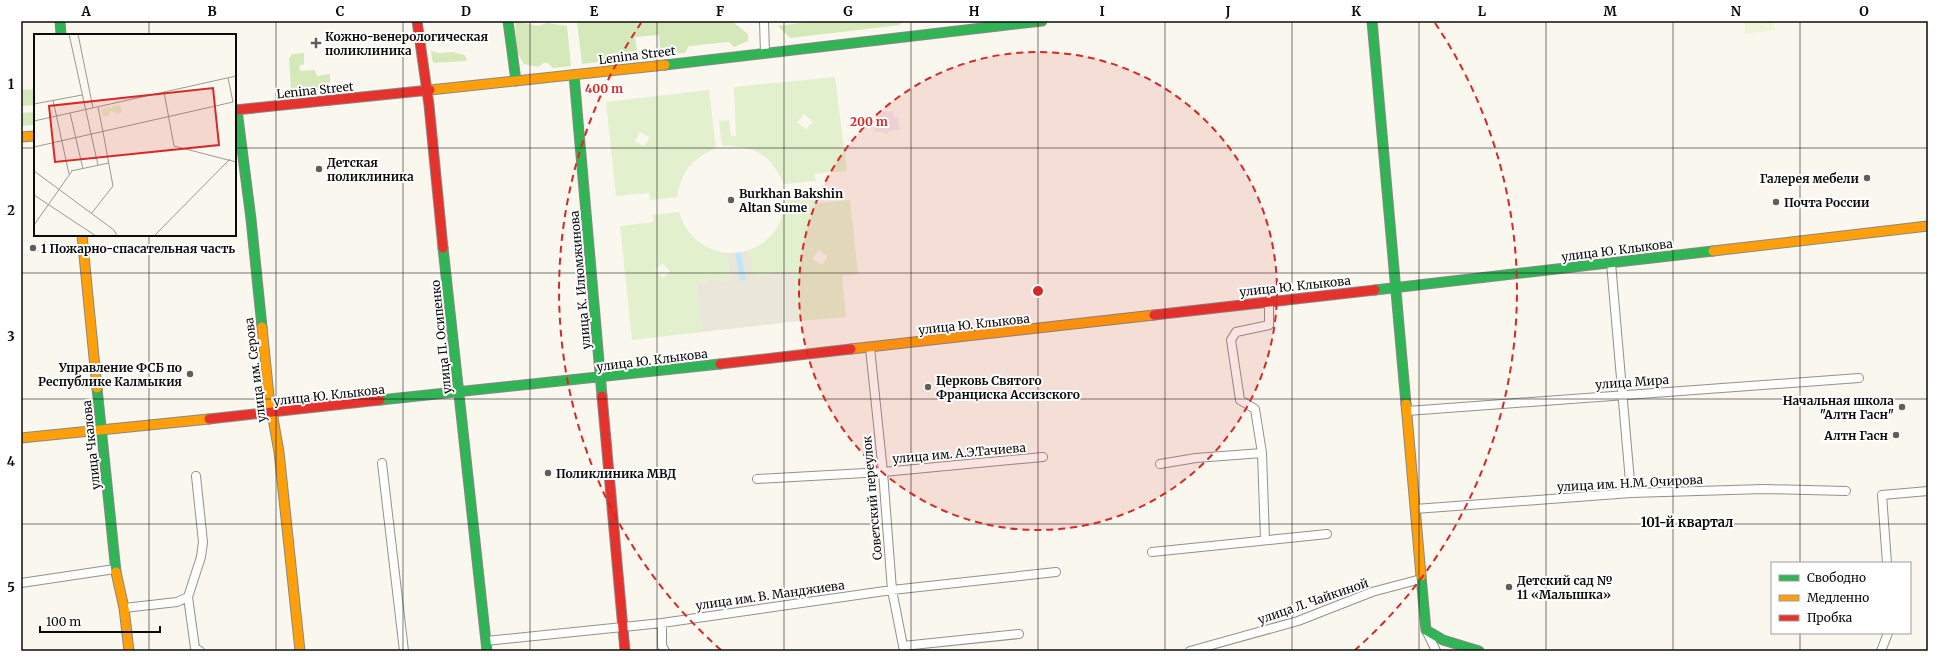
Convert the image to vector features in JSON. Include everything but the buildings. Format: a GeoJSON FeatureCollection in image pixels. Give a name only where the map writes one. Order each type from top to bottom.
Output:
{"type":"FeatureCollection","features":[{"type":"Feature","properties":{"kind":"main road"},"geometry":{"type":"LineString","coordinates":[[60,21],[61,34]]}},
{"type":"Feature","properties":{"kind":"main road","name":"улица П. Осипенко"},"geometry":{"type":"LineString","coordinates":[[417,21],[426,91],[487,651]]}},
{"type":"Feature","properties":{"kind":"main road"},"geometry":{"type":"LineString","coordinates":[[508,21],[516,81]]}},
{"type":"Feature","properties":{"kind":"main road","name":"Lenina Street"},"geometry":{"type":"LineString","coordinates":[[236,110],[574,75],[1042,21]]}},
{"type":"Feature","properties":{"kind":"main road"},"geometry":{"type":"LineString","coordinates":[[1372,21],[1426,630],[1443,640],[1479,651]]}},
{"type":"Feature","properties":{"kind":"main road","name":"улица К. Илюмжинова"},"geometry":{"type":"LineString","coordinates":[[574,75],[625,651]]}},
{"type":"Feature","properties":{"kind":"main road","name":"улица им. Серова"},"geometry":{"type":"LineString","coordinates":[[236,110],[251,219],[271,413],[279,452],[300,651]]}},
{"type":"Feature","properties":{"kind":"main road"},"geometry":{"type":"LineString","coordinates":[[21,137],[34,136]]}},
{"type":"Feature","properties":{"kind":"main road","name":"улица Ю. Клыкова"},"geometry":{"type":"LineString","coordinates":[[21,438],[602,378],[1928,226]]}},
{"type":"Feature","properties":{"kind":"main road","name":"улица Чкалова"},"geometry":{"type":"LineString","coordinates":[[82,236],[115,569],[124,608],[129,651]]}},
{"type":"Feature","properties":{"kind":"street"},"geometry":{"type":"LineString","coordinates":[[764,21],[765,53]]}},
{"type":"Feature","properties":{"kind":"street"},"geometry":{"type":"LineString","coordinates":[[1611,263],[1624,395],[1631,493]]}},
{"type":"Feature","properties":{"kind":"street"},"geometry":{"type":"LineString","coordinates":[[1265,540],[1262,453],[1255,409],[1240,400],[1231,340],[1236,332],[1269,325],[1269,301]]}},
{"type":"Feature","properties":{"kind":"street","name":"Советский переулок"},"geometry":{"type":"LineString","coordinates":[[870,348],[883,472],[892,590],[904,648]]}},
{"type":"Feature","properties":{"kind":"street","name":"улица Мира"},"geometry":{"type":"LineString","coordinates":[[1407,411],[1859,378]]}},
{"type":"Feature","properties":{"kind":"street"},"geometry":{"type":"LineString","coordinates":[[1160,464],[1196,458],[1262,453]]}},
{"type":"Feature","properties":{"kind":"street","name":"улица им. А.Э.Тачиева"},"geometry":{"type":"LineString","coordinates":[[757,479],[883,472],[1043,457]]}},
{"type":"Feature","properties":{"kind":"street"},"geometry":{"type":"LineString","coordinates":[[382,463],[404,651]]}},
{"type":"Feature","properties":{"kind":"street"},"geometry":{"type":"LineString","coordinates":[[196,476],[203,542],[202,557],[188,597],[195,648],[200,651]]}},
{"type":"Feature","properties":{"kind":"street","name":"улица им. Н.М. Очирова"},"geometry":{"type":"LineString","coordinates":[[1415,509],[1631,493],[1681,493],[1764,489],[1846,491]]}},
{"type":"Feature","properties":{"kind":"street"},"geometry":{"type":"LineString","coordinates":[[1887,562],[1882,495],[1928,491]]}},
{"type":"Feature","properties":{"kind":"street"},"geometry":{"type":"LineString","coordinates":[[1152,552],[1327,534]]}},
{"type":"Feature","properties":{"kind":"street"},"geometry":{"type":"LineString","coordinates":[[21,583],[115,569]]}},
{"type":"Feature","properties":{"kind":"street","name":"улица им. В. Манджиева"},"geometry":{"type":"LineString","coordinates":[[486,641],[662,623],[892,590],[1056,572]]}},
{"type":"Feature","properties":{"kind":"street","name":"улица Л. Чайкиной"},"geometry":{"type":"LineString","coordinates":[[1190,651],[1298,621],[1372,592],[1422,579]]}},
{"type":"Feature","properties":{"kind":"street"},"geometry":{"type":"LineString","coordinates":[[124,608],[177,602],[188,597]]}},
{"type":"Feature","properties":{"kind":"street"},"geometry":{"type":"LineString","coordinates":[[662,623],[662,646],[665,651]]}},
{"type":"Feature","properties":{"kind":"street"},"geometry":{"type":"LineString","coordinates":[[1426,630],[1436,651]]}},
{"type":"Feature","properties":{"kind":"street"},"geometry":{"type":"LineString","coordinates":[[904,648],[1019,634]]}},
{"type":"Feature","properties":{"kind":"street"},"geometry":{"type":"LineString","coordinates":[[1882,651],[1888,634]]}},
{"type":"Feature","properties":{"kind":"street"},"geometry":{"type":"LineString","coordinates":[[1450,651],[1458,644]]}},
{"type":"Feature","properties":{"kind":"shaded area"},"geometry":{"type":"Polygon","coordinates":[[[893,111],[894,117],[898,117],[900,130],[889,131],[886,135],[882,131],[875,132],[873,119],[877,119],[877,113],[893,111]]]}},
{"type":"Feature","properties":{"kind":"shaded area"},"geometry":{"type":"Polygon","coordinates":[[[749,250],[755,278],[769,275],[775,271],[784,274],[793,268],[799,321],[702,332],[696,281],[703,283],[712,279],[732,281],[726,253],[735,253],[740,281],[746,280],[741,252],[749,250]]]}},
{"type":"Feature","properties":{"kind":"green space"},"geometry":{"type":"Polygon","coordinates":[[[515,21],[538,26],[547,23],[567,26],[571,66],[553,68],[548,63],[543,63],[539,67],[524,64],[517,52],[515,21]]]}},
{"type":"Feature","properties":{"kind":"green space"},"geometry":{"type":"Polygon","coordinates":[[[727,21],[734,23],[748,34],[748,41],[734,47],[729,42],[689,46],[685,53],[673,54],[660,49],[659,35],[635,37],[637,51],[651,51],[651,56],[582,64],[577,22],[727,21]]]}},
{"type":"Feature","properties":{"kind":"green space"},"geometry":{"type":"Polygon","coordinates":[[[815,21],[902,21],[900,25],[790,38],[778,26],[815,21]]]}},
{"type":"Feature","properties":{"kind":"green space"},"geometry":{"type":"Polygon","coordinates":[[[1744,21],[1774,21],[1775,30],[1745,34],[1744,21]]]}},
{"type":"Feature","properties":{"kind":"green space"},"geometry":{"type":"Polygon","coordinates":[[[431,51],[439,53],[452,52],[465,55],[467,61],[433,63],[431,51]]]}},
{"type":"Feature","properties":{"kind":"green space"},"geometry":{"type":"Polygon","coordinates":[[[304,53],[304,64],[299,66],[300,71],[315,70],[317,76],[330,74],[330,89],[293,93],[291,89],[289,59],[292,54],[304,53]]]}},
{"type":"Feature","properties":{"kind":"green space"},"geometry":{"type":"Polygon","coordinates":[[[835,77],[847,171],[814,174],[816,181],[784,184],[773,165],[760,153],[733,146],[722,146],[719,121],[729,120],[731,136],[736,136],[734,87],[835,77]],[[804,114],[797,122],[806,129],[813,122],[804,114]]]}},
{"type":"Feature","properties":{"kind":"green space"},"geometry":{"type":"Polygon","coordinates":[[[34,89],[34,105],[21,106],[21,90],[34,89]]]}},
{"type":"Feature","properties":{"kind":"green space"},"geometry":{"type":"Polygon","coordinates":[[[709,90],[716,148],[707,152],[689,166],[682,179],[677,197],[650,200],[649,193],[616,196],[606,102],[709,90]],[[640,132],[635,141],[644,146],[650,138],[640,132]]]}},
{"type":"Feature","properties":{"kind":"green space"},"geometry":{"type":"Polygon","coordinates":[[[34,112],[34,125],[21,126],[21,113],[34,112]]]}},
{"type":"Feature","properties":{"kind":"green space"},"geometry":{"type":"Polygon","coordinates":[[[817,198],[818,203],[850,200],[858,274],[842,276],[846,317],[799,321],[793,268],[784,274],[775,271],[769,275],[755,278],[749,250],[764,242],[775,231],[782,216],[786,200],[817,198]],[[819,250],[812,259],[822,265],[828,257],[819,250]]]}},
{"type":"Feature","properties":{"kind":"green space"},"geometry":{"type":"Polygon","coordinates":[[[679,212],[686,228],[696,240],[710,248],[726,253],[732,281],[712,279],[703,283],[696,282],[702,332],[632,340],[620,226],[654,222],[652,215],[679,212]],[[662,263],[655,271],[663,278],[670,271],[662,263]]]}},
{"type":"Feature","properties":{"kind":"water"},"geometry":{"type":"Polygon","coordinates":[[[741,252],[746,280],[740,281],[735,253],[741,252]]]}},
{"type":"Feature","properties":{"kind":"traffic: fast"},"geometry":{"type":"LineString","coordinates":[[60,21],[61,34]]}},
{"type":"Feature","properties":{"kind":"traffic: fast"},"geometry":{"type":"LineString","coordinates":[[508,21],[516,81]]}},
{"type":"Feature","properties":{"kind":"traffic: fast"},"geometry":{"type":"LineString","coordinates":[[665,65],[1042,21]]}},
{"type":"Feature","properties":{"kind":"traffic: fast"},"geometry":{"type":"LineString","coordinates":[[1372,21],[1406,404]]}},
{"type":"Feature","properties":{"kind":"traffic: fast"},"geometry":{"type":"LineString","coordinates":[[574,75],[602,396]]}},
{"type":"Feature","properties":{"kind":"traffic: fast"},"geometry":{"type":"LineString","coordinates":[[237,110],[251,219],[262,327]]}},
{"type":"Feature","properties":{"kind":"traffic: fast"},"geometry":{"type":"LineString","coordinates":[[443,248],[487,651]]}},
{"type":"Feature","properties":{"kind":"traffic: fast"},"geometry":{"type":"LineString","coordinates":[[1375,290],[1713,251]]}},
{"type":"Feature","properties":{"kind":"traffic: fast"},"geometry":{"type":"LineString","coordinates":[[380,400],[720,364]]}},
{"type":"Feature","properties":{"kind":"traffic: fast"},"geometry":{"type":"LineString","coordinates":[[97,388],[116,572]]}},
{"type":"Feature","properties":{"kind":"traffic: fast"},"geometry":{"type":"LineString","coordinates":[[1421,576],[1426,630],[1443,640],[1479,651]]}},
{"type":"Feature","properties":{"kind":"traffic: slow"},"geometry":{"type":"LineString","coordinates":[[430,90],[665,65]]}},
{"type":"Feature","properties":{"kind":"traffic: slow"},"geometry":{"type":"LineString","coordinates":[[21,137],[34,136]]}},
{"type":"Feature","properties":{"kind":"traffic: slow"},"geometry":{"type":"LineString","coordinates":[[1713,251],[1928,226]]}},
{"type":"Feature","properties":{"kind":"traffic: slow"},"geometry":{"type":"LineString","coordinates":[[82,236],[97,388]]}},
{"type":"Feature","properties":{"kind":"traffic: slow"},"geometry":{"type":"LineString","coordinates":[[851,349],[1154,315]]}},
{"type":"Feature","properties":{"kind":"traffic: slow"},"geometry":{"type":"LineString","coordinates":[[262,327],[269,396],[279,452],[300,651]]}},
{"type":"Feature","properties":{"kind":"traffic: slow"},"geometry":{"type":"LineString","coordinates":[[1406,404],[1421,576]]}},
{"type":"Feature","properties":{"kind":"traffic: slow"},"geometry":{"type":"LineString","coordinates":[[21,438],[209,419]]}},
{"type":"Feature","properties":{"kind":"traffic: slow"},"geometry":{"type":"LineString","coordinates":[[116,572],[124,608],[129,651]]}},
{"type":"Feature","properties":{"kind":"traffic: jam"},"geometry":{"type":"LineString","coordinates":[[417,21],[429,105],[443,248]]}},
{"type":"Feature","properties":{"kind":"traffic: jam"},"geometry":{"type":"LineString","coordinates":[[236,110],[430,90]]}},
{"type":"Feature","properties":{"kind":"traffic: jam"},"geometry":{"type":"LineString","coordinates":[[1154,315],[1375,290]]}},
{"type":"Feature","properties":{"kind":"traffic: jam"},"geometry":{"type":"LineString","coordinates":[[720,364],[851,349]]}},
{"type":"Feature","properties":{"kind":"traffic: jam"},"geometry":{"type":"LineString","coordinates":[[602,396],[625,651]]}},
{"type":"Feature","properties":{"kind":"traffic: jam"},"geometry":{"type":"LineString","coordinates":[[209,419],[380,400]]}},
{"type":"Feature","properties":{"kind":"place","name":"Кожно-венерологическая поликлиника"},"geometry":{"type":"Point","coordinates":[316,43]}},
{"type":"Feature","properties":{"kind":"place","name":"Детская поликлиника"},"geometry":{"type":"Point","coordinates":[319,169]}},
{"type":"Feature","properties":{"kind":"place","name":"Галерея мебели"},"geometry":{"type":"Point","coordinates":[1867,178]}},
{"type":"Feature","properties":{"kind":"place","name":"Burkhan Bakshin Altan Sume"},"geometry":{"type":"Point","coordinates":[731,200]}},
{"type":"Feature","properties":{"kind":"place","name":"Почта России"},"geometry":{"type":"Point","coordinates":[1776,202]}},
{"type":"Feature","properties":{"kind":"place","name":"1 Пожарно-спасательная часть"},"geometry":{"type":"Point","coordinates":[33,248]}},
{"type":"Feature","properties":{"kind":"place","name":"Управление ФСБ по Республике Калмыкия"},"geometry":{"type":"Point","coordinates":[190,374]}},
{"type":"Feature","properties":{"kind":"place","name":"Церковь Святого Франциска Ассизского"},"geometry":{"type":"Point","coordinates":[928,387]}},
{"type":"Feature","properties":{"kind":"place","name":"Начальная школа \"Алтн Гасн\""},"geometry":{"type":"Point","coordinates":[1902,407]}},
{"type":"Feature","properties":{"kind":"place","name":"Алтн Гасн"},"geometry":{"type":"Point","coordinates":[1896,435]}},
{"type":"Feature","properties":{"kind":"place","name":"Поликлиника МВД"},"geometry":{"type":"Point","coordinates":[548,473]}},
{"type":"Feature","properties":{"kind":"place","name":"Детский сад № 11 «Малышка»"},"geometry":{"type":"Point","coordinates":[1509,587]}},
{"type":"Feature","properties":{"kind":"district","name":"101-й квартал"},"geometry":{"type":"Point","coordinates":[1687,522]}}]}
